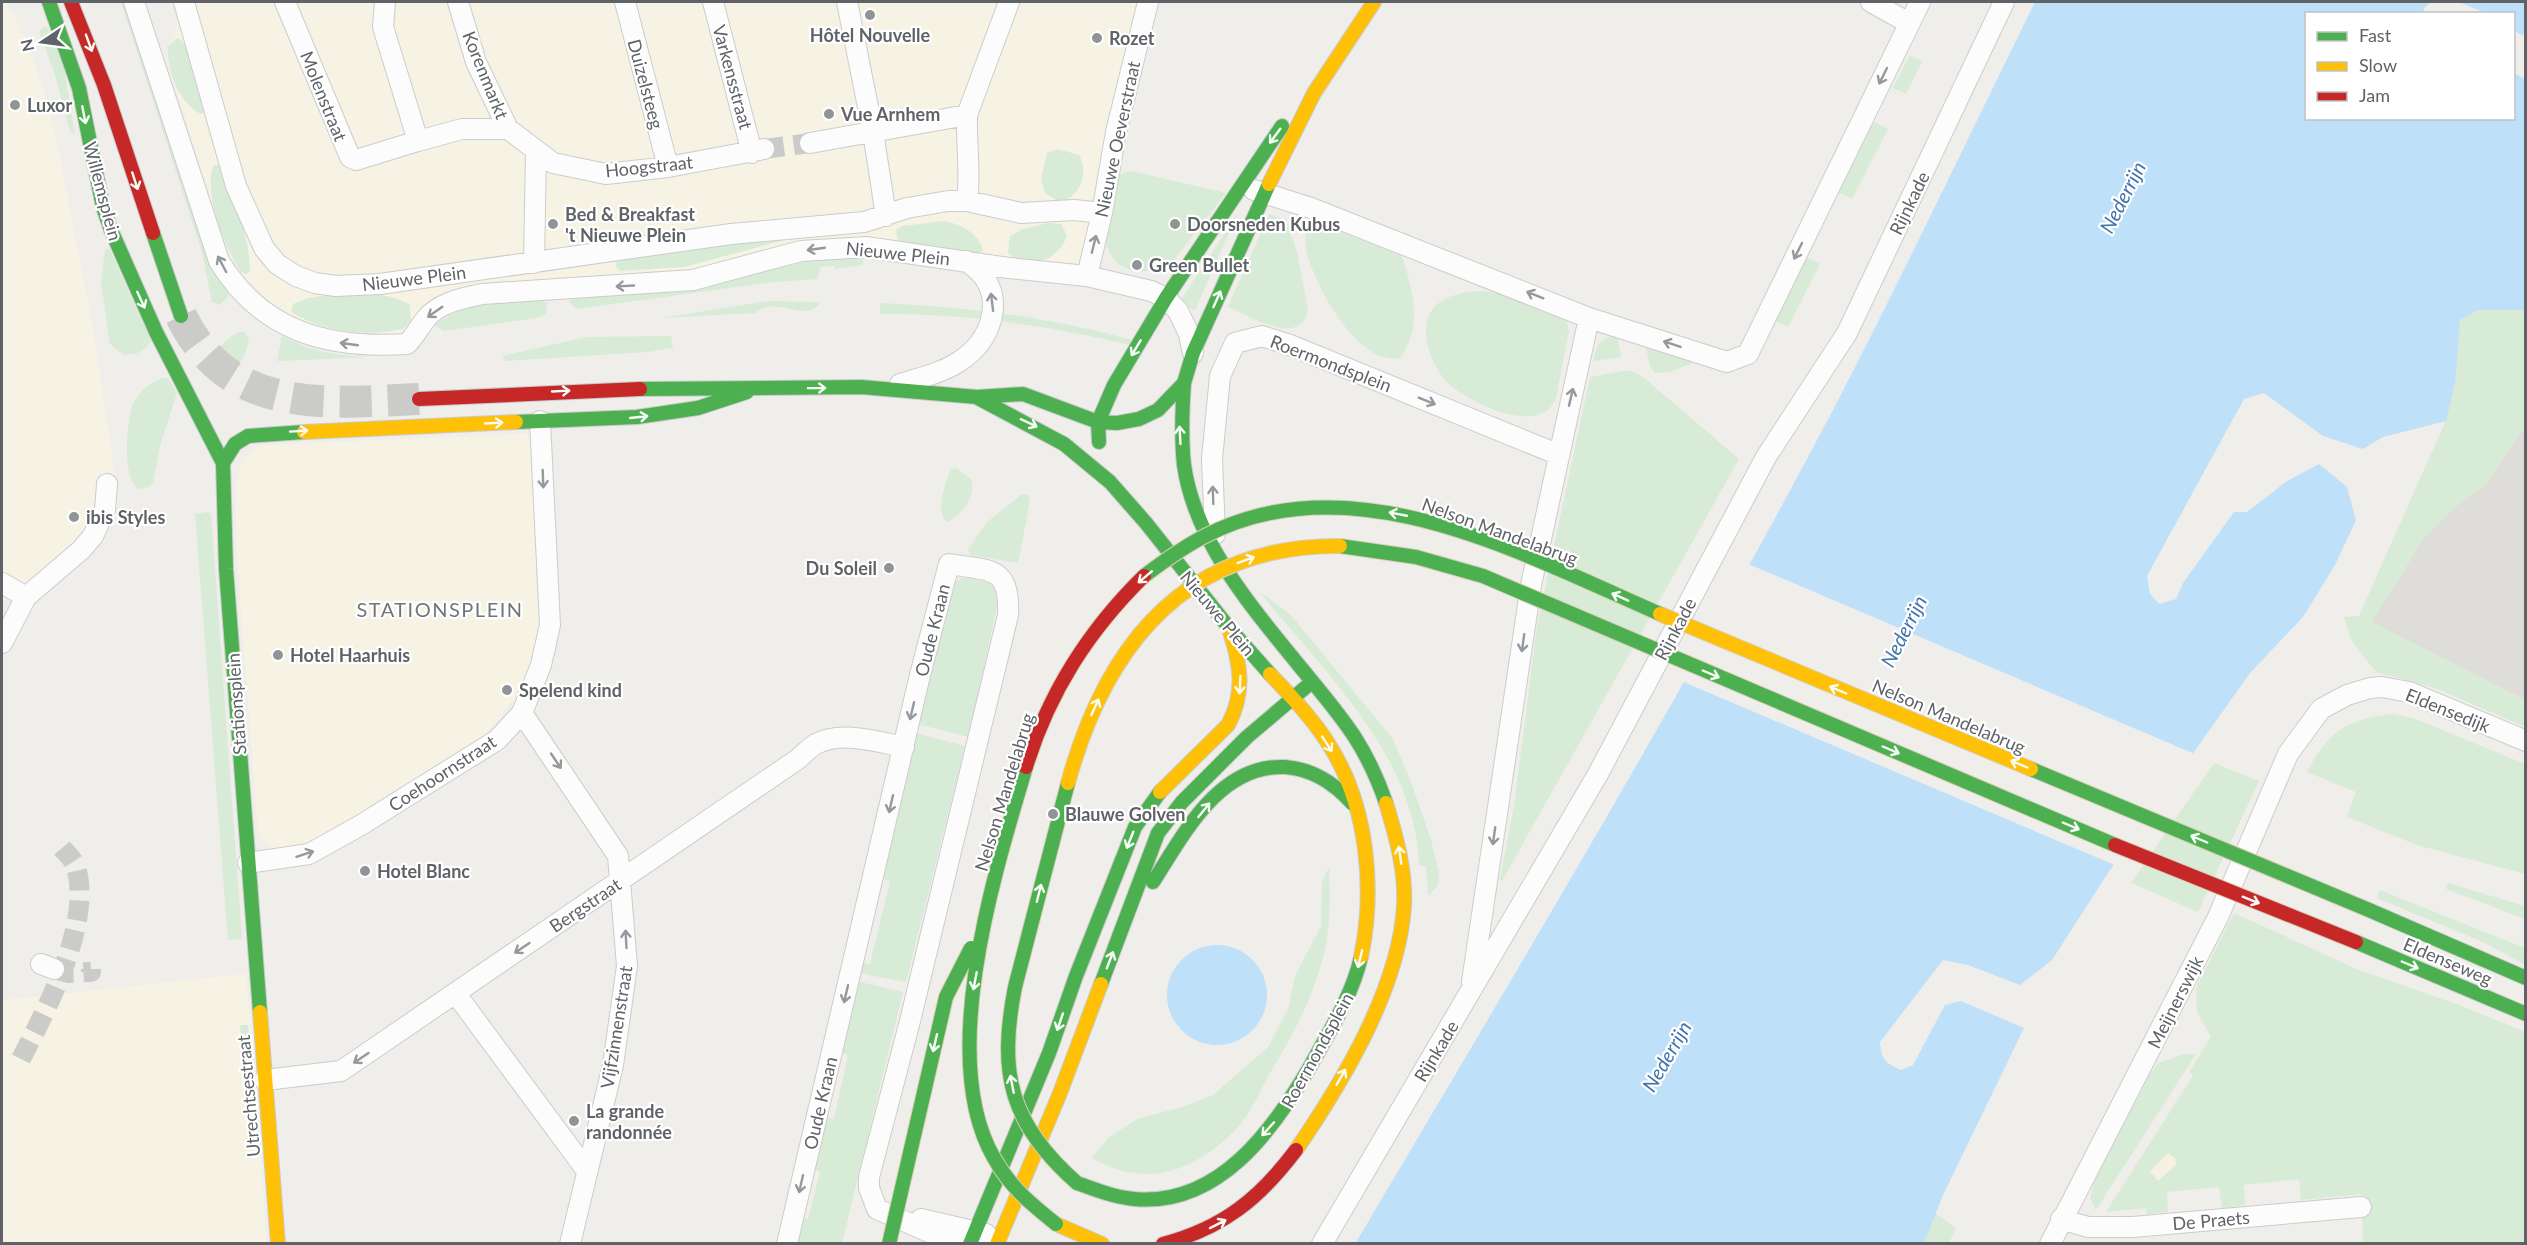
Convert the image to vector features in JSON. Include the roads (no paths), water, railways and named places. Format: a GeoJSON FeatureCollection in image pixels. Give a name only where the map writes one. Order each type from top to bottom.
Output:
{"type":"FeatureCollection","features":[{"type":"Feature","properties":{"kind":"main road","name":"Willemsplein"},"geometry":{"type":"LineString","coordinates":[[49,2],[79,88],[99,186],[111,230],[156,332],[223,463]]}},
{"type":"Feature","properties":{"kind":"main road","name":"Willemsplein"},"geometry":{"type":"LineString","coordinates":[[71,2],[104,85],[181,316]]}},
{"type":"Feature","properties":{"kind":"main road"},"geometry":{"type":"LineString","coordinates":[[1193,353],[1274,195],[1314,93],[1374,2]]}},
{"type":"Feature","properties":{"kind":"main road"},"geometry":{"type":"LineString","coordinates":[[1114,487],[1100,453],[1098,422],[1114,385],[1166,298],[1240,186],[1294,109],[1314,93]]}},
{"type":"Feature","properties":{"kind":"main road","name":"Nieuwe Plein"},"geometry":{"type":"LineString","coordinates":[[419,399],[615,389],[883,388],[977,397],[1023,394],[1098,422],[1117,423],[1139,419],[1158,411],[1184,383],[1193,353]]}},
{"type":"Feature","properties":{"kind":"main road","name":"Roermondsplein"},"geometry":{"type":"LineString","coordinates":[[1163,1244],[1201,1233],[1232,1217],[1258,1196],[1300,1148],[1358,1049],[1387,982],[1398,943],[1403,913],[1403,881],[1399,846],[1376,774],[1351,727],[1239,591],[1215,553],[1197,512],[1185,474],[1180,435],[1180,410],[1184,383]]}},
{"type":"Feature","properties":{"kind":"main road","name":"Nieuwe Plein"},"geometry":{"type":"LineString","coordinates":[[223,463],[231,447],[241,437],[314,430],[371,431],[637,417],[698,408],[759,388]]}},
{"type":"Feature","properties":{"kind":"main road","name":"Nieuwe Plein"},"geometry":{"type":"LineString","coordinates":[[977,397],[1052,436],[1090,464],[1114,487],[1229,628],[1291,698]]}},
{"type":"Feature","properties":{"kind":"main road","name":"Stationsplein"},"geometry":{"type":"LineString","coordinates":[[223,463],[226,569],[254,945]]}},
{"type":"Feature","properties":{"kind":"main road","name":"Nelson Mandelabrug"},"geometry":{"type":"LineString","coordinates":[[1101,1243],[1056,1224],[1018,1193],[996,1163],[984,1134],[970,1073],[972,994],[988,912],[1039,729],[1071,665],[1119,600],[1147,574],[1192,542],[1236,522],[1300,509],[1338,506],[1421,518],[1546,565],[1684,626],[2369,910]]}},
{"type":"Feature","properties":{"kind":"main road","name":"Eldenseweg"},"geometry":{"type":"LineString","coordinates":[[1077,1183],[1048,1159],[1023,1120],[1012,1090],[1008,1055],[1011,1007],[1070,776],[1084,730],[1109,675],[1152,621],[1216,573],[1249,558],[1282,550],[1320,545],[1390,549],[1483,576],[2131,852],[2356,942],[2526,1014]]}},
{"type":"Feature","properties":{"kind":"main road"},"geometry":{"type":"LineString","coordinates":[[973,1237],[1049,1053],[1134,827],[1158,792],[1228,725],[1235,714],[1239,702],[1240,669],[1229,628]]}},
{"type":"Feature","properties":{"kind":"main road"},"geometry":{"type":"LineString","coordinates":[[998,1241],[1060,1093],[1158,833],[1172,813],[1247,737],[1313,681]]}},
{"type":"Feature","properties":{"kind":"main road","name":"Roermondsplein"},"geometry":{"type":"LineString","coordinates":[[1077,1183],[1112,1197],[1147,1201],[1205,1184],[1237,1163],[1279,1117],[1351,992],[1362,951],[1368,901],[1366,862],[1354,806],[1342,769],[1327,742],[1291,698]]}},
{"type":"Feature","properties":{"kind":"main road"},"geometry":{"type":"LineString","coordinates":[[1122,927],[1191,827],[1225,786],[1239,775],[1264,766],[1281,765],[1312,772],[1341,790],[1354,806]]}},
{"type":"Feature","properties":{"kind":"main road","name":"Eldenseweg"},"geometry":{"type":"LineString","coordinates":[[2369,910],[2526,978]]}},
{"type":"Feature","properties":{"kind":"main road"},"geometry":{"type":"LineString","coordinates":[[889,1244],[946,998],[988,912]]}},
{"type":"Feature","properties":{"kind":"main road","name":"Utrechtsestraat"},"geometry":{"type":"LineString","coordinates":[[254,945],[278,1244]]}},
{"type":"Feature","properties":{"kind":"street","name":"Nieuwe Plein"},"geometry":{"type":"LineString","coordinates":[[134,2],[219,261],[229,276],[263,312],[295,330],[351,345],[407,344],[418,333],[425,319],[437,310],[460,299],[482,294],[693,280],[801,251],[843,246],[1087,276],[1137,286],[1166,298],[1185,322],[1193,353]]}},
{"type":"Feature","properties":{"kind":"street","name":"Nieuwe Plein"},"geometry":{"type":"LineString","coordinates":[[184,2],[243,206],[264,248],[277,264],[296,276],[315,283],[336,286],[380,284],[731,234],[864,222],[907,208],[967,201],[1022,213],[1074,210],[1102,213]]}},
{"type":"Feature","properties":{"kind":"street","name":"Molenstraat"},"geometry":{"type":"LineString","coordinates":[[285,2],[350,157],[357,160],[418,141]]}},
{"type":"Feature","properties":{"kind":"street"},"geometry":{"type":"LineString","coordinates":[[385,2],[383,27],[418,141]]}},
{"type":"Feature","properties":{"kind":"street","name":"Korenmarkt"},"geometry":{"type":"LineString","coordinates":[[418,141],[462,129],[508,129],[476,62],[458,2]]}},
{"type":"Feature","properties":{"kind":"street","name":"Duizelsteeg"},"geometry":{"type":"LineString","coordinates":[[625,2],[668,167]]}},
{"type":"Feature","properties":{"kind":"street","name":"Varkensstraat"},"geometry":{"type":"LineString","coordinates":[[713,2],[758,151]]}},
{"type":"Feature","properties":{"kind":"street"},"geometry":{"type":"LineString","coordinates":[[847,2],[873,132],[886,216]]}},
{"type":"Feature","properties":{"kind":"street"},"geometry":{"type":"LineString","coordinates":[[967,201],[970,175],[965,147],[967,115],[1009,2]]}},
{"type":"Feature","properties":{"kind":"street","name":"Nieuwe Oeverstraat"},"geometry":{"type":"LineString","coordinates":[[1087,276],[1102,213],[1116,132],[1148,2]]}},
{"type":"Feature","properties":{"kind":"street"},"geometry":{"type":"LineString","coordinates":[[1870,2],[1909,23]]}},
{"type":"Feature","properties":{"kind":"street"},"geometry":{"type":"LineString","coordinates":[[1240,186],[1274,195],[1589,318],[1727,362],[1748,354],[1920,2]]}},
{"type":"Feature","properties":{"kind":"street","name":"Rijnkade"},"geometry":{"type":"LineString","coordinates":[[1322,1244],[1598,774],[1766,457],[1847,333],[2004,2]]}},
{"type":"Feature","properties":{"kind":"street"},"geometry":{"type":"LineString","coordinates":[[810,143],[967,115]]}},
{"type":"Feature","properties":{"kind":"street","name":"Hoogstraat"},"geometry":{"type":"LineString","coordinates":[[508,129],[536,152],[553,162],[606,174],[668,167],[758,151]]}},
{"type":"Feature","properties":{"kind":"street"},"geometry":{"type":"LineString","coordinates":[[534,263],[536,152]]}},
{"type":"Feature","properties":{"kind":"street"},"geometry":{"type":"LineString","coordinates":[[883,388],[942,370],[971,353],[982,340],[992,319],[994,302],[984,276],[967,261]]}},
{"type":"Feature","properties":{"kind":"street"},"geometry":{"type":"LineString","coordinates":[[1471,992],[1531,585],[1557,454],[1589,318]]}},
{"type":"Feature","properties":{"kind":"street","name":"Roermondsplein"},"geometry":{"type":"LineString","coordinates":[[1215,553],[1212,459],[1220,376],[1234,344],[1262,336],[1290,345],[1557,454]]}},
{"type":"Feature","properties":{"kind":"street","name":"Coehoornstraat"},"geometry":{"type":"LineString","coordinates":[[248,863],[309,854],[361,825],[497,740],[522,713],[541,665],[549,625],[540,421]]}},
{"type":"Feature","properties":{"kind":"street"},"geometry":{"type":"LineString","coordinates":[[2,643],[26,597],[81,550],[93,536],[105,510],[107,484]]}},
{"type":"Feature","properties":{"kind":"street","name":"Oude Kraan"},"geometry":{"type":"LineString","coordinates":[[787,1244],[949,564],[993,572],[1001,578],[1006,585],[1008,615],[910,1021],[869,1177],[869,1188],[878,1209]]}},
{"type":"Feature","properties":{"kind":"street"},"geometry":{"type":"LineString","coordinates":[[2,583],[26,597]]}},
{"type":"Feature","properties":{"kind":"street","name":"Eldensedijk"},"geometry":{"type":"LineString","coordinates":[[2288,754],[2320,710],[2347,695],[2370,688],[2409,692],[2526,741]]}},
{"type":"Feature","properties":{"kind":"street","name":"Vijfzinnenstraat"},"geometry":{"type":"LineString","coordinates":[[522,713],[618,856],[622,880],[627,966],[613,1065],[570,1244]]}},
{"type":"Feature","properties":{"kind":"street","name":"Bergstraat"},"geometry":{"type":"LineString","coordinates":[[265,1080],[341,1071],[798,759],[816,744],[836,738],[859,739],[904,747]]}},
{"type":"Feature","properties":{"kind":"street","name":"Meijnerswijk"},"geometry":{"type":"LineString","coordinates":[[2050,1244],[2218,917],[2288,754]]}},
{"type":"Feature","properties":{"kind":"street"},"geometry":{"type":"LineString","coordinates":[[456,994],[587,1171]]}},
{"type":"Feature","properties":{"kind":"street","name":"De Praets"},"geometry":{"type":"LineString","coordinates":[[2061,1219],[2088,1227],[2133,1227],[2361,1208]]}},
{"type":"Feature","properties":{"kind":"street"},"geometry":{"type":"LineString","coordinates":[[878,1209],[973,1237],[998,1241]]}},
{"type":"Feature","properties":{"kind":"street"},"geometry":{"type":"LineString","coordinates":[[878,1209],[956,1244]]}},
{"type":"Feature","properties":{"kind":"water","name":"Nederrijn"},"geometry":{"type":"Polygon","coordinates":[[[2035,2],[2431,2],[2424,8],[2423,12],[2305,12],[2305,120],[2515,120],[2515,74],[2525,79],[2525,310],[2478,310],[2460,320],[2455,382],[2446,421],[2383,437],[2363,449],[2323,436],[2264,393],[2244,399],[2147,576],[2150,594],[2159,604],[2176,599],[2183,583],[2234,512],[2247,512],[2287,481],[2319,464],[2347,487],[2356,520],[2335,565],[2303,617],[2250,673],[2108,873],[2052,960],[2020,985],[1968,965],[1943,960],[1880,1042],[1881,1053],[1891,1065],[1901,1070],[1913,1065],[1945,1005],[1961,1001],[2024,1028],[1943,1195],[1924,1243],[1355,1244],[1539,933],[1718,621],[1833,410],[2035,2]]]}},
{"type":"Feature","properties":{"kind":"water"},"geometry":{"type":"Polygon","coordinates":[[[2459,2],[2525,2],[2525,34],[2521,35],[2515,31],[2515,12],[2483,12],[2459,2]]]}},
{"type":"Feature","properties":{"kind":"water"},"geometry":{"type":"Polygon","coordinates":[[[1217,945],[1245,953],[1259,967],[1267,995],[1259,1023],[1245,1037],[1217,1045],[1189,1037],[1175,1023],[1167,995],[1175,967],[1189,953],[1217,945]]]}},
{"type":"Feature","properties":{"kind":"tunnel"},"geometry":{"type":"LineString","coordinates":[[764,149],[810,143]]}},
{"type":"Feature","properties":{"kind":"tunnel"},"geometry":{"type":"LineString","coordinates":[[181,316],[201,348],[225,371],[252,387],[282,396],[315,401],[419,399]]}},
{"type":"Feature","properties":{"kind":"tunnel"},"geometry":{"type":"LineString","coordinates":[[21,1059],[43,1016],[64,966],[78,914],[80,889],[76,867],[62,848]]}},
{"type":"Feature","properties":{"kind":"tunnel"},"geometry":{"type":"LineString","coordinates":[[54,969],[68,973],[91,972],[91,969]]}},
{"type":"Feature","properties":{"kind":"place","name":"Hôtel Nouvelle"},"geometry":{"type":"Point","coordinates":[870,15]}},
{"type":"Feature","properties":{"kind":"place","name":"Rozet"},"geometry":{"type":"Point","coordinates":[1097,38]}},
{"type":"Feature","properties":{"kind":"place","name":"Luxor"},"geometry":{"type":"Point","coordinates":[15,105]}},
{"type":"Feature","properties":{"kind":"place","name":"Vue Arnhem"},"geometry":{"type":"Point","coordinates":[829,114]}},
{"type":"Feature","properties":{"kind":"place","name":"Bed & Breakfast 't Nieuwe Plein"},"geometry":{"type":"Point","coordinates":[553,224]}},
{"type":"Feature","properties":{"kind":"place","name":"Doorsneden Kubus"},"geometry":{"type":"Point","coordinates":[1175,224]}},
{"type":"Feature","properties":{"kind":"place","name":"Green Bullet"},"geometry":{"type":"Point","coordinates":[1137,265]}},
{"type":"Feature","properties":{"kind":"place","name":"ibis Styles"},"geometry":{"type":"Point","coordinates":[74,517]}},
{"type":"Feature","properties":{"kind":"place","name":"Du Soleil"},"geometry":{"type":"Point","coordinates":[889,568]}},
{"type":"Feature","properties":{"kind":"place","name":"Hotel Haarhuis"},"geometry":{"type":"Point","coordinates":[278,655]}},
{"type":"Feature","properties":{"kind":"place","name":"Spelend kind"},"geometry":{"type":"Point","coordinates":[507,690]}},
{"type":"Feature","properties":{"kind":"place","name":"Blauwe Golven"},"geometry":{"type":"Point","coordinates":[1053,814]}},
{"type":"Feature","properties":{"kind":"place","name":"Hotel Blanc"},"geometry":{"type":"Point","coordinates":[365,871]}},
{"type":"Feature","properties":{"kind":"place","name":"La grande randonnée"},"geometry":{"type":"Point","coordinates":[574,1121]}},
{"type":"Feature","properties":{"kind":"district","name":"STATIONSPLEIN"},"geometry":{"type":"Point","coordinates":[440,609]}}]}
